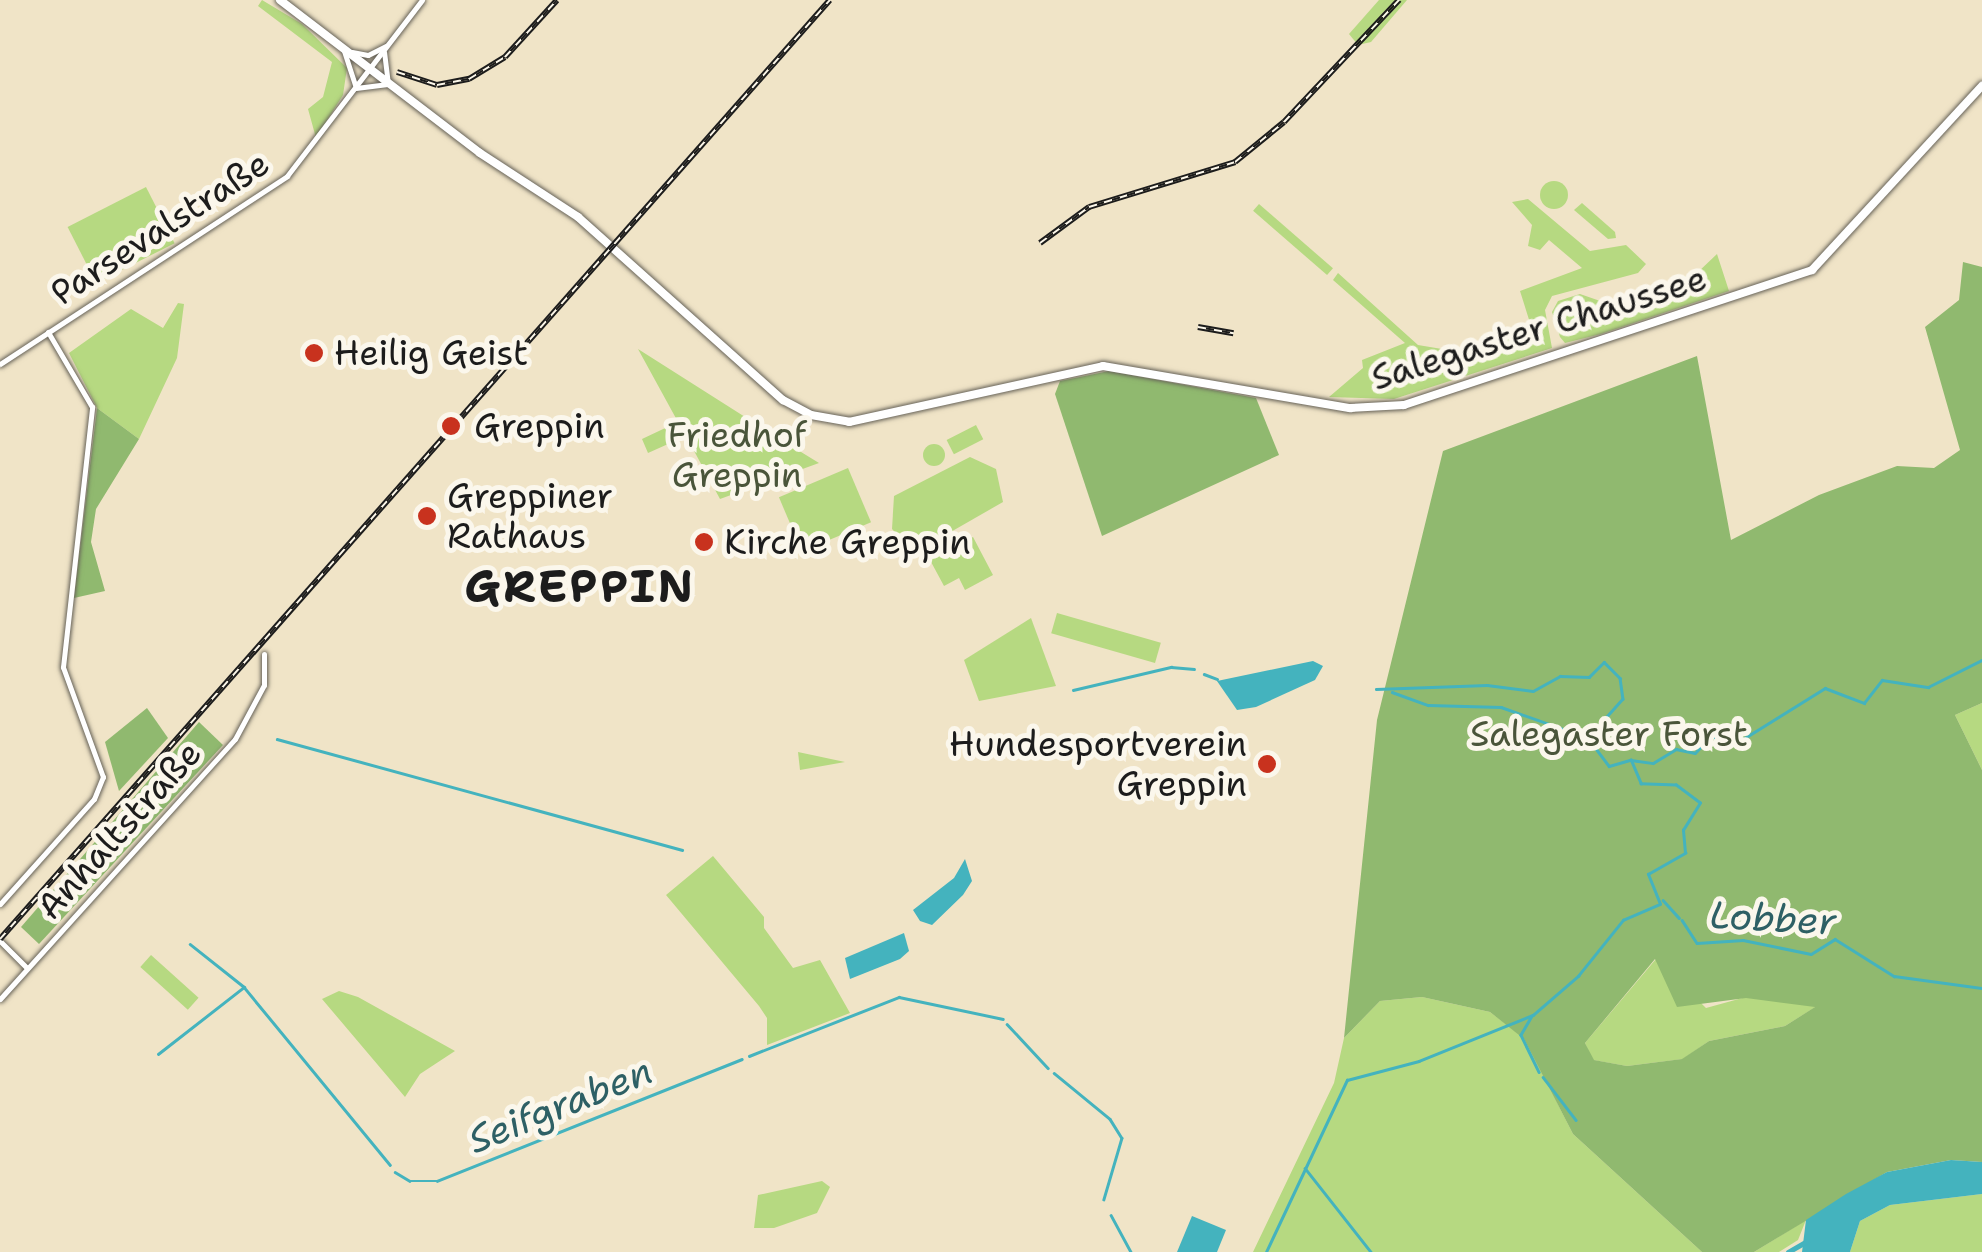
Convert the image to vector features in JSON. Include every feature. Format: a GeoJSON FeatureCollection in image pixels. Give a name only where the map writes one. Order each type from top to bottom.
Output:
{"type":"FeatureCollection","features":[{"type":"Feature","properties":{"kind":"main road","name":"Salegaster Chaussee"},"geometry":{"type":"LineString","coordinates":[[280,0],[388,84],[578,216],[770,389],[811,415],[874,422],[1096,366],[1365,409],[1404,404],[1801,276],[1831,256],[1982,86]]}},
{"type":"Feature","properties":{"kind":"street","name":"Parsevalstraße"},"geometry":{"type":"LineString","coordinates":[[0,364],[281,180],[422,0]]}},
{"type":"Feature","properties":{"kind":"street"},"geometry":{"type":"LineString","coordinates":[[386,46],[388,84],[356,88],[344,50],[367,55],[386,46]]}},
{"type":"Feature","properties":{"kind":"street"},"geometry":{"type":"LineString","coordinates":[[0,904],[102,783],[100,753],[70,697],[63,659],[92,412],[48,332]]}},
{"type":"Feature","properties":{"kind":"street","name":"Anhaltstraße"},"geometry":{"type":"LineString","coordinates":[[0,999],[235,739],[264,685],[264,654]]}},
{"type":"Feature","properties":{"kind":"street"},"geometry":{"type":"LineString","coordinates":[[0,940],[27,968]]}},
{"type":"Feature","properties":{"kind":"green space"},"geometry":{"type":"Polygon","coordinates":[[[262,0],[302,24],[347,68],[343,95],[316,138],[308,109],[323,97],[332,62],[258,6],[262,0]]]}},
{"type":"Feature","properties":{"kind":"green space"},"geometry":{"type":"Polygon","coordinates":[[[1379,0],[1407,0],[1371,42],[1358,45],[1349,34],[1379,0]]]}},
{"type":"Feature","properties":{"kind":"green space"},"geometry":{"type":"Polygon","coordinates":[[[1554,181],[1564,185],[1568,195],[1564,205],[1554,209],[1544,205],[1540,195],[1544,185],[1554,181]]]}},
{"type":"Feature","properties":{"kind":"green space"},"geometry":{"type":"Polygon","coordinates":[[[146,187],[175,243],[96,283],[68,227],[146,187]]]}},
{"type":"Feature","properties":{"kind":"green space"},"geometry":{"type":"Polygon","coordinates":[[[1528,199],[1590,251],[1626,245],[1646,264],[1638,273],[1552,296],[1545,310],[1552,348],[1394,399],[1329,397],[1363,368],[1362,360],[1405,343],[1333,280],[1338,273],[1418,345],[1454,351],[1531,326],[1520,291],[1582,268],[1549,240],[1540,250],[1528,246],[1532,225],[1512,202],[1528,199]]]}},
{"type":"Feature","properties":{"kind":"green space"},"geometry":{"type":"Polygon","coordinates":[[[1582,203],[1615,232],[1616,238],[1608,239],[1574,210],[1582,203]]]}},
{"type":"Feature","properties":{"kind":"green space"},"geometry":{"type":"Polygon","coordinates":[[[1259,204],[1333,268],[1327,275],[1253,211],[1259,204]]]}},
{"type":"Feature","properties":{"kind":"green space"},"geometry":{"type":"Polygon","coordinates":[[[1717,254],[1729,291],[1601,334],[1565,343],[1560,337],[1552,312],[1558,301],[1580,294],[1606,303],[1697,273],[1717,254]]]}},
{"type":"Feature","properties":{"kind":"green space","name":"Salegaster Forst"},"geometry":{"type":"Polygon","coordinates":[[[1963,262],[1982,267],[1982,703],[1955,715],[1982,770],[1982,1162],[1951,1160],[1887,1172],[1754,1252],[1702,1252],[1573,1134],[1524,1039],[1490,1012],[1422,997],[1380,1001],[1344,1038],[1377,720],[1443,451],[1697,356],[1731,540],[1819,495],[1897,466],[1934,468],[1960,450],[1925,327],[1959,300],[1963,262]],[[1655,959],[1585,1043],[1594,1060],[1627,1066],[1682,1059],[1709,1041],[1785,1026],[1815,1007],[1746,998],[1677,1007],[1655,959]]]}},
{"type":"Feature","properties":{"kind":"green space"},"geometry":{"type":"Polygon","coordinates":[[[178,303],[184,304],[177,358],[139,439],[97,408],[69,353],[131,309],[163,328],[178,303]]]}},
{"type":"Feature","properties":{"kind":"green space","name":"Friedhof Greppin"},"geometry":{"type":"Polygon","coordinates":[[[638,349],[819,463],[720,499],[686,436],[648,453],[642,439],[678,422],[638,349]]]}},
{"type":"Feature","properties":{"kind":"green space"},"geometry":{"type":"Polygon","coordinates":[[[1109,371],[1256,398],[1279,455],[1102,536],[1055,394],[1060,381],[1109,371]]]}},
{"type":"Feature","properties":{"kind":"green space"},"geometry":{"type":"Polygon","coordinates":[[[97,408],[139,439],[96,509],[91,542],[105,591],[74,598],[97,408]]]}},
{"type":"Feature","properties":{"kind":"green space"},"geometry":{"type":"Polygon","coordinates":[[[976,425],[983,439],[954,454],[947,440],[976,425]]]}},
{"type":"Feature","properties":{"kind":"green space"},"geometry":{"type":"Polygon","coordinates":[[[934,444],[942,447],[942,463],[934,466],[926,463],[923,455],[926,447],[934,444]]]}},
{"type":"Feature","properties":{"kind":"green space"},"geometry":{"type":"Polygon","coordinates":[[[970,457],[996,469],[1003,502],[921,549],[909,547],[892,529],[894,496],[970,457]]]}},
{"type":"Feature","properties":{"kind":"green space"},"geometry":{"type":"Polygon","coordinates":[[[848,468],[871,522],[802,552],[779,497],[848,468]]]}},
{"type":"Feature","properties":{"kind":"green space"},"geometry":{"type":"Polygon","coordinates":[[[973,537],[993,575],[965,590],[959,578],[944,586],[930,560],[973,537]]]}},
{"type":"Feature","properties":{"kind":"green space"},"geometry":{"type":"Polygon","coordinates":[[[1057,613],[1161,643],[1155,663],[1051,633],[1057,613]]]}},
{"type":"Feature","properties":{"kind":"green space"},"geometry":{"type":"Polygon","coordinates":[[[1031,618],[1056,686],[979,701],[964,660],[1031,618]]]}},
{"type":"Feature","properties":{"kind":"green space"},"geometry":{"type":"Polygon","coordinates":[[[1982,703],[1982,770],[1955,715],[1982,703]]]}},
{"type":"Feature","properties":{"kind":"green space"},"geometry":{"type":"Polygon","coordinates":[[[147,708],[168,738],[119,791],[105,742],[147,708]]]}},
{"type":"Feature","properties":{"kind":"green space"},"geometry":{"type":"Polygon","coordinates":[[[199,722],[223,745],[39,944],[21,927],[199,722]]]}},
{"type":"Feature","properties":{"kind":"green space"},"geometry":{"type":"Polygon","coordinates":[[[798,752],[845,762],[800,770],[798,752]]]}},
{"type":"Feature","properties":{"kind":"green space"},"geometry":{"type":"Polygon","coordinates":[[[713,856],[764,917],[764,928],[793,968],[820,960],[850,1013],[767,1045],[767,1018],[759,1006],[666,895],[713,856]]]}},
{"type":"Feature","properties":{"kind":"green space"},"geometry":{"type":"Polygon","coordinates":[[[151,955],[199,998],[188,1010],[140,967],[151,955]]]}},
{"type":"Feature","properties":{"kind":"green space"},"geometry":{"type":"Polygon","coordinates":[[[1656,959],[1706,1008],[1746,997],[1817,1006],[1785,1026],[1709,1041],[1683,1059],[1627,1066],[1593,1060],[1585,1043],[1656,959]]]}},
{"type":"Feature","properties":{"kind":"green space"},"geometry":{"type":"Polygon","coordinates":[[[339,991],[358,997],[455,1051],[420,1074],[405,1097],[322,999],[339,991]]]}},
{"type":"Feature","properties":{"kind":"green space"},"geometry":{"type":"Polygon","coordinates":[[[1422,997],[1490,1012],[1524,1038],[1573,1134],[1702,1252],[1253,1252],[1334,1083],[1344,1038],[1380,1001],[1422,997]]]}},
{"type":"Feature","properties":{"kind":"green space"},"geometry":{"type":"Polygon","coordinates":[[[822,1181],[830,1187],[817,1213],[774,1228],[754,1228],[758,1195],[822,1181]]]}},
{"type":"Feature","properties":{"kind":"green space"},"geometry":{"type":"Polygon","coordinates":[[[1982,1194],[1982,1252],[1850,1252],[1860,1221],[1890,1205],[1982,1194]]]}},
{"type":"Feature","properties":{"kind":"green space"},"geometry":{"type":"Polygon","coordinates":[[[1806,1220],[1798,1240],[1779,1252],[1754,1252],[1806,1220]]]}},
{"type":"Feature","properties":{"kind":"water"},"geometry":{"type":"Polygon","coordinates":[[[1313,661],[1323,666],[1315,680],[1256,707],[1237,710],[1217,681],[1313,661]]]}},
{"type":"Feature","properties":{"kind":"water"},"geometry":{"type":"Polygon","coordinates":[[[965,859],[972,881],[963,895],[932,925],[920,921],[913,910],[954,878],[965,859]]]}},
{"type":"Feature","properties":{"kind":"water"},"geometry":{"type":"Polygon","coordinates":[[[904,933],[909,951],[900,959],[850,979],[845,958],[904,933]]]}},
{"type":"Feature","properties":{"kind":"water"},"geometry":{"type":"Polygon","coordinates":[[[1951,1160],[1982,1162],[1982,1194],[1890,1205],[1860,1221],[1850,1252],[1802,1252],[1806,1220],[1846,1194],[1887,1172],[1951,1160]]]}},
{"type":"Feature","properties":{"kind":"water"},"geometry":{"type":"Polygon","coordinates":[[[1192,1216],[1226,1230],[1217,1252],[1177,1252],[1192,1216]]]}},
{"type":"Feature","properties":{"kind":"waterway"},"geometry":{"type":"LineString","coordinates":[[1266,1252],[1347,1080],[1419,1061],[1533,1015],[1578,976],[1623,920],[1660,904],[1648,874],[1685,853],[1683,830],[1700,803],[1676,785],[1641,784],[1631,760],[1653,763],[1676,749],[1695,753],[1711,736],[1735,744],[1825,688],[1864,703],[1882,680],[1928,687],[1982,660]]}},
{"type":"Feature","properties":{"kind":"waterway"},"geometry":{"type":"LineString","coordinates":[[1376,689],[1487,685],[1533,691],[1560,676],[1589,677],[1604,662],[1620,678],[1623,699],[1588,738],[1609,766],[1630,760]]}},
{"type":"Feature","properties":{"kind":"waterway"},"geometry":{"type":"LineString","coordinates":[[1073,690],[1171,667],[1194,669]]}},
{"type":"Feature","properties":{"kind":"waterway"},"geometry":{"type":"LineString","coordinates":[[1204,674],[1217,679]]}},
{"type":"Feature","properties":{"kind":"waterway"},"geometry":{"type":"LineString","coordinates":[[1392,692],[1428,705],[1501,707],[1586,737]]}},
{"type":"Feature","properties":{"kind":"waterway"},"geometry":{"type":"LineString","coordinates":[[277,739],[682,850]]}},
{"type":"Feature","properties":{"kind":"waterway","name":"Lobber"},"geometry":{"type":"LineString","coordinates":[[1663,900],[1679,918]]}},
{"type":"Feature","properties":{"kind":"waterway","name":"Lobber"},"geometry":{"type":"LineString","coordinates":[[1682,920],[1697,943],[1743,940],[1811,954],[1835,939],[1894,976],[1982,988]]}},
{"type":"Feature","properties":{"kind":"waterway"},"geometry":{"type":"LineString","coordinates":[[190,944],[243,986]]}},
{"type":"Feature","properties":{"kind":"waterway","name":"Seifgraben"},"geometry":{"type":"LineString","coordinates":[[158,1054],[244,987],[390,1165]]}},
{"type":"Feature","properties":{"kind":"waterway","name":"Seifgraben"},"geometry":{"type":"LineString","coordinates":[[749,1056],[899,997],[1003,1019]]}},
{"type":"Feature","properties":{"kind":"waterway"},"geometry":{"type":"LineString","coordinates":[[1532,1016],[1521,1035],[1539,1072]]}},
{"type":"Feature","properties":{"kind":"waterway","name":"Seifgraben"},"geometry":{"type":"LineString","coordinates":[[1007,1024],[1048,1068]]}},
{"type":"Feature","properties":{"kind":"waterway","name":"Seifgraben"},"geometry":{"type":"LineString","coordinates":[[395,1172],[410,1181],[437,1181],[742,1059]]}},
{"type":"Feature","properties":{"kind":"waterway","name":"Seifgraben"},"geometry":{"type":"LineString","coordinates":[[1054,1073],[1110,1119],[1122,1138],[1104,1199]]}},
{"type":"Feature","properties":{"kind":"waterway"},"geometry":{"type":"LineString","coordinates":[[1543,1077],[1576,1120]]}},
{"type":"Feature","properties":{"kind":"waterway"},"geometry":{"type":"LineString","coordinates":[[1305,1168],[1371,1252]]}},
{"type":"Feature","properties":{"kind":"waterway","name":"Seifgraben"},"geometry":{"type":"LineString","coordinates":[[1111,1215],[1131,1252]]}},
{"type":"Feature","properties":{"kind":"waterway"},"geometry":{"type":"LineString","coordinates":[[1788,1252],[1807,1241]]}},
{"type":"Feature","properties":{"kind":"railway"},"geometry":{"type":"LineString","coordinates":[[397,72],[437,85],[469,79],[505,57],[557,0]]}},
{"type":"Feature","properties":{"kind":"railway"},"geometry":{"type":"LineString","coordinates":[[0,939],[830,0]]}},
{"type":"Feature","properties":{"kind":"railway"},"geometry":{"type":"LineString","coordinates":[[1040,243],[1089,207],[1235,162],[1284,122],[1399,0]]}},
{"type":"Feature","properties":{"kind":"railway"},"geometry":{"type":"LineString","coordinates":[[1198,327],[1233,333]]}},
{"type":"Feature","properties":{"kind":"place","name":"Heilig Geist"},"geometry":{"type":"Point","coordinates":[314,353]}},
{"type":"Feature","properties":{"kind":"place","name":"Greppin"},"geometry":{"type":"Point","coordinates":[451,426]}},
{"type":"Feature","properties":{"kind":"place","name":"Greppiner Rathaus"},"geometry":{"type":"Point","coordinates":[427,516]}},
{"type":"Feature","properties":{"kind":"place","name":"Kirche Greppin"},"geometry":{"type":"Point","coordinates":[704,542]}},
{"type":"Feature","properties":{"kind":"place","name":"Hundesportverein Greppin"},"geometry":{"type":"Point","coordinates":[1267,764]}},
{"type":"Feature","properties":{"kind":"district","name":"GREPPIN"},"geometry":{"type":"Point","coordinates":[580,587]}}]}
